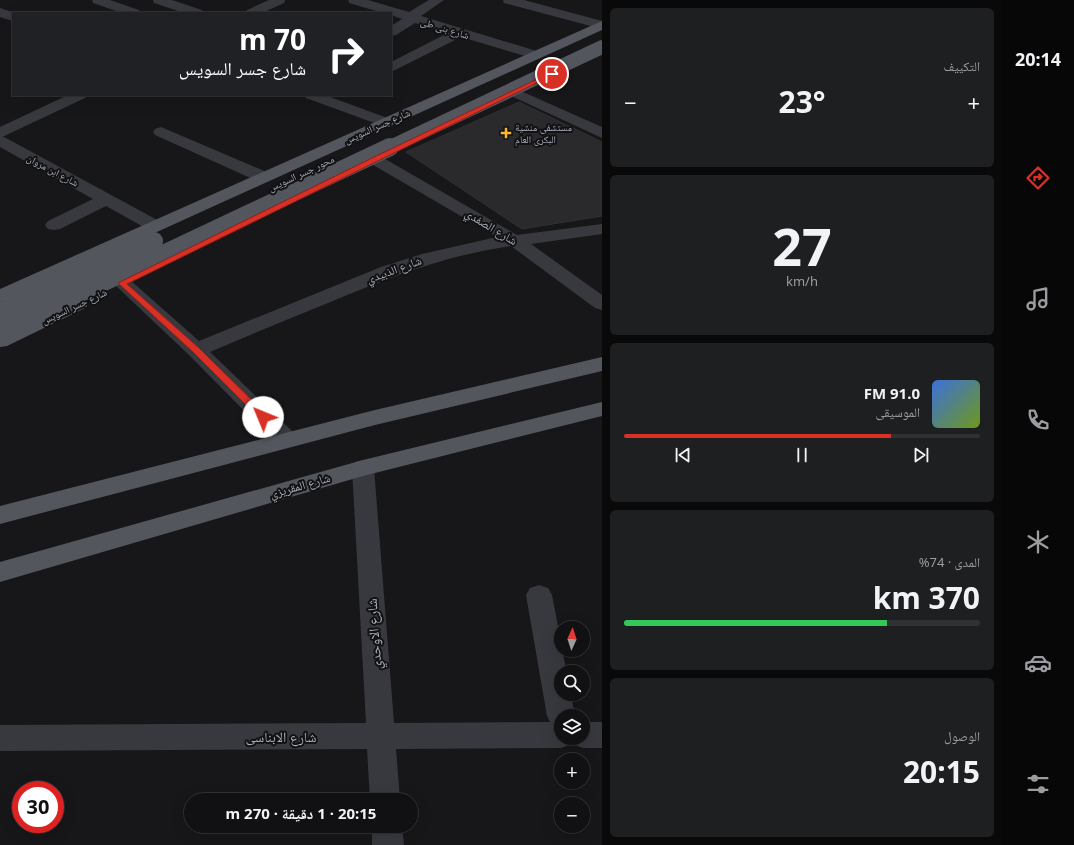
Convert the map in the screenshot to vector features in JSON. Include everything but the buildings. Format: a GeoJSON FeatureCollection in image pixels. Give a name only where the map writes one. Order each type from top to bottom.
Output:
{"type":"FeatureCollection","features":[{"type":"Feature","properties":{"kind":"main road","name":"شارع جسر السويس"},"geometry":{"type":"LineString","coordinates":[[0,296],[602,25]]}},
{"type":"Feature","properties":{"kind":"main road","name":"محور جسر السويس"},"geometry":{"type":"LineString","coordinates":[[0,312],[602,34]]}},
{"type":"Feature","properties":{"kind":"main road","name":"محور جسر السويس"},"geometry":{"type":"LineString","coordinates":[[0,331],[602,47]]}},
{"type":"Feature","properties":{"kind":"main road","name":"شارع جسر السويس"},"geometry":{"type":"LineString","coordinates":[[0,341],[122,283],[374,159],[602,51]]}},
{"type":"Feature","properties":{"kind":"main road"},"geometry":{"type":"LineString","coordinates":[[528,58],[522,67],[529,72],[552,74]]}},
{"type":"Feature","properties":{"kind":"main road"},"geometry":{"type":"LineString","coordinates":[[0,515],[286,439],[476,392],[602,364]]}},
{"type":"Feature","properties":{"kind":"main road","name":"شارع المقريزي"},"geometry":{"type":"LineString","coordinates":[[0,572],[363,468],[602,410]]}},
{"type":"Feature","properties":{"kind":"street"},"geometry":{"type":"LineString","coordinates":[[98,0],[131,12]]}},
{"type":"Feature","properties":{"kind":"street"},"geometry":{"type":"LineString","coordinates":[[160,0],[193,12]]}},
{"type":"Feature","properties":{"kind":"street"},"geometry":{"type":"LineString","coordinates":[[254,12],[279,0]]}},
{"type":"Feature","properties":{"kind":"street","name":"شارع بنى طى"},"geometry":{"type":"LineString","coordinates":[[354,0],[460,32],[528,58]]}},
{"type":"Feature","properties":{"kind":"street"},"geometry":{"type":"LineString","coordinates":[[392,31],[438,0]]}},
{"type":"Feature","properties":{"kind":"street"},"geometry":{"type":"LineString","coordinates":[[509,0],[602,25]]}},
{"type":"Feature","properties":{"kind":"street"},"geometry":{"type":"LineString","coordinates":[[0,12],[12,17]]}},
{"type":"Feature","properties":{"kind":"street"},"geometry":{"type":"LineString","coordinates":[[392,67],[460,32]]}},
{"type":"Feature","properties":{"kind":"street"},"geometry":{"type":"LineString","coordinates":[[514,92],[600,130]]}},
{"type":"Feature","properties":{"kind":"street"},"geometry":{"type":"LineString","coordinates":[[0,133],[78,96]]}},
{"type":"Feature","properties":{"kind":"street"},"geometry":{"type":"LineString","coordinates":[[314,96],[385,122]]}},
{"type":"Feature","properties":{"kind":"street"},"geometry":{"type":"LineString","coordinates":[[162,132],[263,177]]}},
{"type":"Feature","properties":{"kind":"street","name":"شارع ابن مروان"},"geometry":{"type":"LineString","coordinates":[[0,142],[155,226]]}},
{"type":"Feature","properties":{"kind":"street","name":"شارع الصفدي"},"geometry":{"type":"LineString","coordinates":[[374,159],[514,241],[602,304]]}},
{"type":"Feature","properties":{"kind":"street"},"geometry":{"type":"LineString","coordinates":[[54,225],[106,199]]}},
{"type":"Feature","properties":{"kind":"street","name":"شارع الذبيدي"},"geometry":{"type":"LineString","coordinates":[[196,350],[408,264],[472,248],[602,229]]}},
{"type":"Feature","properties":{"kind":"street"},"geometry":{"type":"LineString","coordinates":[[122,283],[196,350],[286,439]]}},
{"type":"Feature","properties":{"kind":"street","name":"شارع الاوحدي"},"geometry":{"type":"LineString","coordinates":[[363,468],[384,793]]}},
{"type":"Feature","properties":{"kind":"street"},"geometry":{"type":"LineString","coordinates":[[539,595],[560,709]]}},
{"type":"Feature","properties":{"kind":"street","name":"شارع الابناسى"},"geometry":{"type":"LineString","coordinates":[[0,738],[554,735]]}},
{"type":"Feature","properties":{"kind":"street"},"geometry":{"type":"LineString","coordinates":[[590,735],[602,735]]}},
{"type":"Feature","properties":{"kind":"street"},"geometry":{"type":"LineString","coordinates":[[387,833],[388,845]]}},
{"type":"Feature","properties":{"kind":"place","name":"مستشفى منشية البكرى العام"},"geometry":{"type":"Point","coordinates":[506,133]}},
{"type":"Feature","properties":{"kind":"route"},"geometry":{"type":"LineString","coordinates":[[263,417],[196,350],[122,283],[374,159],[552,74]]}}]}
